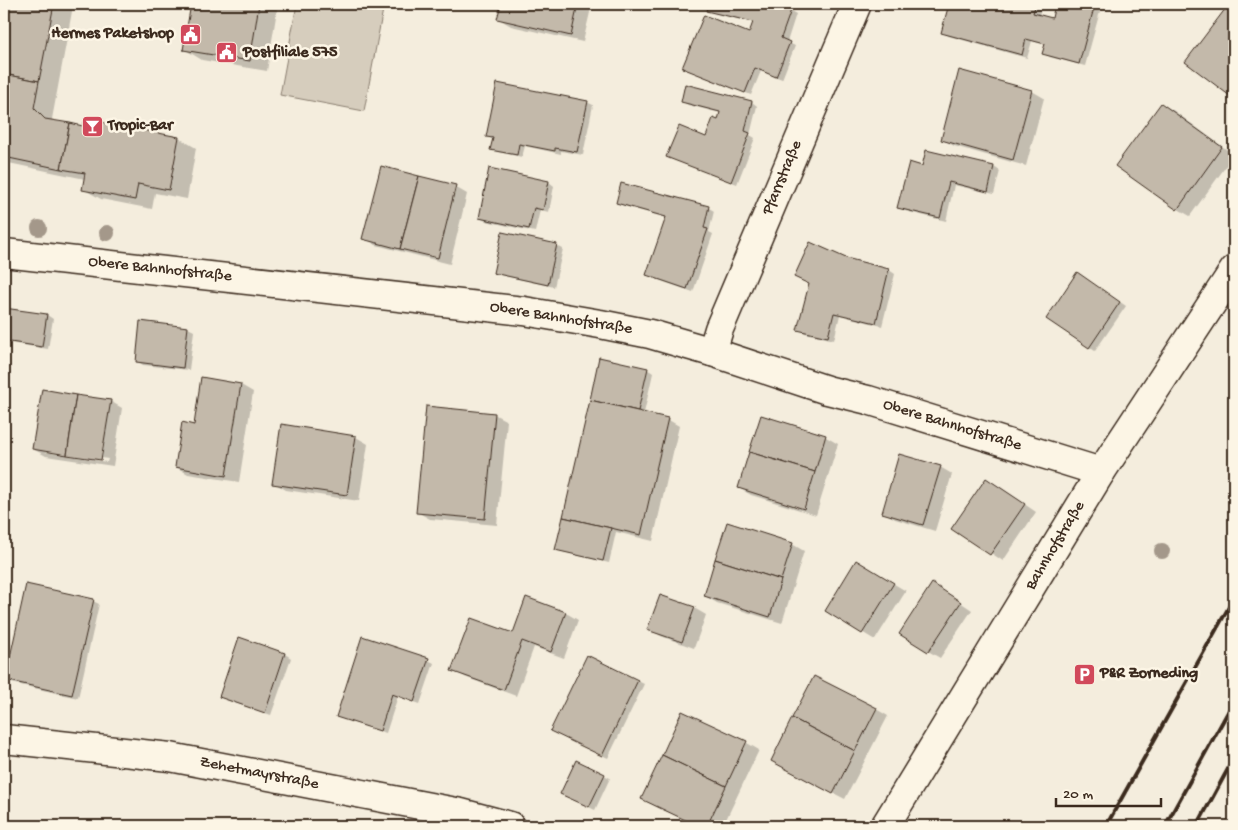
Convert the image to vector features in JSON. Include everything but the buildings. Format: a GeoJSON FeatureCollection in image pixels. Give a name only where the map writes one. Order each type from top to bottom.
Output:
{"type":"FeatureCollection","features":[{"type":"Feature","properties":{"kind":"street","name":"Pfarrstraße"},"geometry":{"type":"LineString","coordinates":[[712,352],[719,329],[857,4]]}},
{"type":"Feature","properties":{"kind":"street","name":"Obere Bahnhofstraße"},"geometry":{"type":"LineString","coordinates":[[4,253],[524,311],[617,327],[650,334],[712,352],[828,390],[868,400],[1101,472]]}},
{"type":"Feature","properties":{"kind":"street","name":"Bahnhofstraße"},"geometry":{"type":"LineString","coordinates":[[885,826],[1101,472],[1234,270]]}},
{"type":"Feature","properties":{"kind":"street","name":"Zehetmayrstraße"},"geometry":{"type":"LineString","coordinates":[[4,739],[170,757],[461,813],[510,826]]}},
{"type":"Feature","properties":{"kind":"shaded area"},"geometry":{"type":"Polygon","coordinates":[[[297,4],[384,4],[364,111],[280,95],[297,4]]]}},
{"type":"Feature","properties":{"kind":"railway"},"geometry":{"type":"LineString","coordinates":[[1106,826],[1234,598]]}},
{"type":"Feature","properties":{"kind":"railway"},"geometry":{"type":"LineString","coordinates":[[1165,826],[1234,701]]}},
{"type":"Feature","properties":{"kind":"railway"},"geometry":{"type":"LineString","coordinates":[[1197,826],[1234,758]]}},
{"type":"Feature","properties":{"kind":"place","name":"Hermes Paketshop"},"geometry":{"type":"Point","coordinates":[190,34]}},
{"type":"Feature","properties":{"kind":"place","name":"Postfiliale 575"},"geometry":{"type":"Point","coordinates":[227,53]}},
{"type":"Feature","properties":{"kind":"place","name":"Tropic-Bar"},"geometry":{"type":"Point","coordinates":[92,126]}},
{"type":"Feature","properties":{"kind":"place","name":"P&R Zorneding"},"geometry":{"type":"Point","coordinates":[1084,674]}}]}
